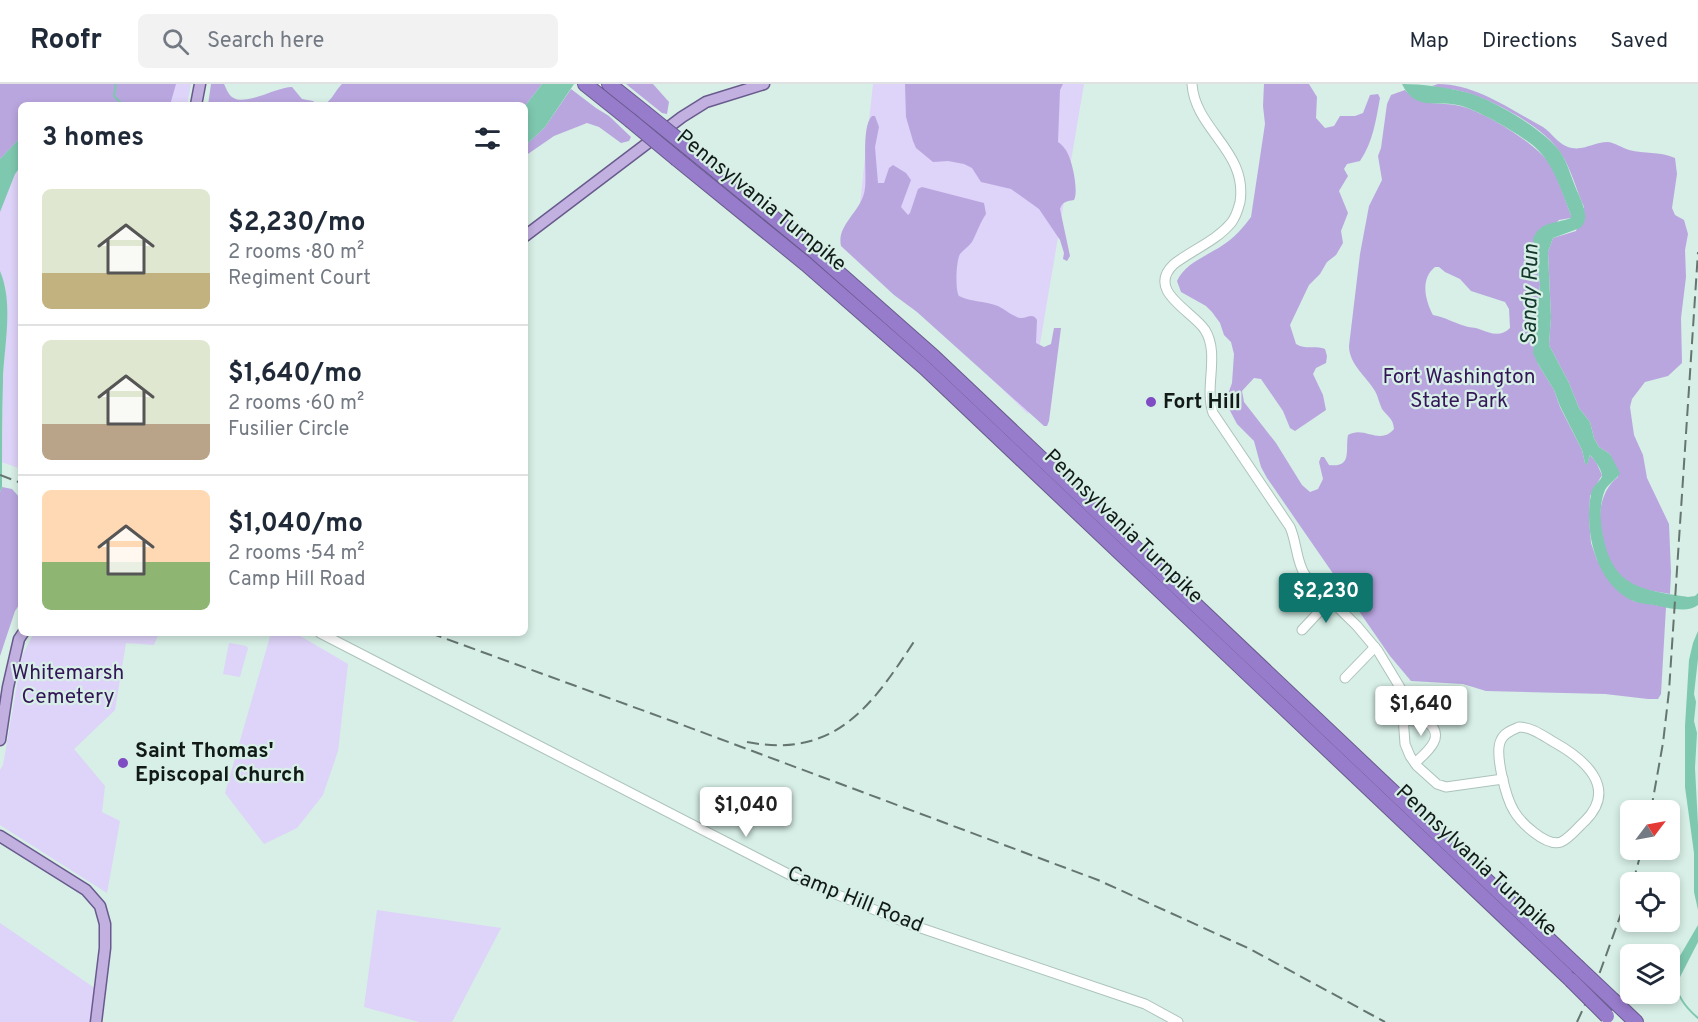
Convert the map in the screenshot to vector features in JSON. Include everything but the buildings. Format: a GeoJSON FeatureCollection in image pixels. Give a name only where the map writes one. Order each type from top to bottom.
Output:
{"type":"FeatureCollection","features":[{"type":"Feature","properties":{"kind":"highway","name":"Pennsylvania Turnpike"},"geometry":{"type":"LineString","coordinates":[[585,84],[806,264],[925,368],[1610,1019]]}},
{"type":"Feature","properties":{"kind":"highway","name":"Pennsylvania Turnpike"},"geometry":{"type":"LineString","coordinates":[[609,84],[814,251],[934,357],[1636,1022]]}},
{"type":"Feature","properties":{"kind":"main road"},"geometry":{"type":"LineString","coordinates":[[197,102],[200,84]]}},
{"type":"Feature","properties":{"kind":"main road"},"geometry":{"type":"LineString","coordinates":[[528,234],[690,112],[706,102],[764,84]]}},
{"type":"Feature","properties":{"kind":"main road"},"geometry":{"type":"LineString","coordinates":[[0,740],[8,687],[20,636]]}},
{"type":"Feature","properties":{"kind":"main road"},"geometry":{"type":"LineString","coordinates":[[0,836],[86,890],[100,906],[105,924],[105,948],[96,1022]]}},
{"type":"Feature","properties":{"kind":"street"},"geometry":{"type":"LineString","coordinates":[[1192,84],[1199,109],[1235,163],[1240,179],[1241,194],[1239,207],[1232,222],[1221,233],[1171,267],[1167,274],[1166,287],[1172,298],[1202,326],[1207,334],[1211,357],[1209,396],[1211,408],[1218,422],[1290,527],[1302,572],[1366,635],[1401,689],[1405,744],[1415,763],[1437,784],[1446,787],[1503,779]]}},
{"type":"Feature","properties":{"kind":"street"},"geometry":{"type":"LineString","coordinates":[[1302,630],[1330,600]]}},
{"type":"Feature","properties":{"kind":"street","name":"Camp Hill Road"},"geometry":{"type":"LineString","coordinates":[[326,636],[796,878],[912,925],[1145,1004],[1178,1022]]}},
{"type":"Feature","properties":{"kind":"street"},"geometry":{"type":"LineString","coordinates":[[1345,678],[1375,647]]}},
{"type":"Feature","properties":{"kind":"street"},"geometry":{"type":"LineString","coordinates":[[1404,720],[1427,722],[1436,734],[1430,749],[1415,763]]}},
{"type":"Feature","properties":{"kind":"street"},"geometry":{"type":"LineString","coordinates":[[1519,727],[1529,728],[1563,747],[1589,768],[1599,788],[1597,806],[1594,812],[1567,838],[1552,843],[1539,837],[1515,814],[1503,779],[1498,752],[1500,741],[1510,731],[1519,727]]}},
{"type":"Feature","properties":{"kind":"green space"},"geometry":{"type":"Polygon","coordinates":[[[0,84],[191,84],[188,102],[18,102],[18,468],[2,462],[7,311],[5,282],[0,312],[0,84]]]}},
{"type":"Feature","properties":{"kind":"green space"},"geometry":{"type":"Polygon","coordinates":[[[0,84],[176,84],[171,102],[18,102],[18,140],[0,159],[0,84]]]}},
{"type":"Feature","properties":{"kind":"green space"},"geometry":{"type":"Polygon","coordinates":[[[211,84],[224,84],[231,96],[238,99],[245,100],[292,87],[302,99],[314,102],[208,102],[211,84]]]}},
{"type":"Feature","properties":{"kind":"green space"},"geometry":{"type":"Polygon","coordinates":[[[342,84],[542,84],[528,102],[328,102],[342,84]]]}},
{"type":"Feature","properties":{"kind":"green space"},"geometry":{"type":"Polygon","coordinates":[[[626,84],[653,84],[669,102],[667,114],[662,113],[626,84]]]}},
{"type":"Feature","properties":{"kind":"green space"},"geometry":{"type":"Polygon","coordinates":[[[873,84],[1084,84],[1028,414],[945,334],[859,213],[873,84]]]}},
{"type":"Feature","properties":{"kind":"green space"},"geometry":{"type":"Polygon","coordinates":[[[905,84],[1063,84],[1060,90],[1058,142],[1068,153],[1076,190],[1074,200],[1065,202],[1060,209],[1070,256],[1067,261],[1063,259],[1064,253],[1060,240],[1039,209],[1011,189],[981,182],[972,168],[964,164],[948,161],[933,162],[916,148],[906,117],[905,84]]]}},
{"type":"Feature","properties":{"kind":"green space","name":"Fort Washington State Park"},"geometry":{"type":"Polygon","coordinates":[[[1264,84],[1309,84],[1317,97],[1316,118],[1325,128],[1334,126],[1340,116],[1355,116],[1363,113],[1370,95],[1378,94],[1380,98],[1373,131],[1364,154],[1360,161],[1347,164],[1344,169],[1348,176],[1339,191],[1348,213],[1341,231],[1343,243],[1336,255],[1327,262],[1320,274],[1309,285],[1290,325],[1296,344],[1325,349],[1326,363],[1316,368],[1313,374],[1323,395],[1326,410],[1295,431],[1290,428],[1283,411],[1261,379],[1254,378],[1242,391],[1244,402],[1276,443],[1302,485],[1310,492],[1318,489],[1323,479],[1319,462],[1321,457],[1324,457],[1329,465],[1342,464],[1345,461],[1348,435],[1360,432],[1383,436],[1394,429],[1375,391],[1352,359],[1349,346],[1360,254],[1369,206],[1382,180],[1378,156],[1387,104],[1391,95],[1405,90],[1411,96],[1424,102],[1460,106],[1482,114],[1522,138],[1543,155],[1553,169],[1571,218],[1559,220],[1533,247],[1540,284],[1533,344],[1538,364],[1554,390],[1582,450],[1585,463],[1587,464],[1590,455],[1602,475],[1590,496],[1591,543],[1597,560],[1633,601],[1666,607],[1661,694],[1658,699],[1605,694],[1486,691],[1463,684],[1411,681],[1390,656],[1267,478],[1261,467],[1254,441],[1237,424],[1227,405],[1232,383],[1234,354],[1231,342],[1224,335],[1220,323],[1212,312],[1181,292],[1177,281],[1185,269],[1231,239],[1251,217],[1265,124],[1264,84]],[[1435,267],[1430,272],[1425,290],[1433,315],[1495,334],[1510,328],[1509,309],[1505,302],[1471,291],[1460,279],[1435,267]]]}},
{"type":"Feature","properties":{"kind":"green space"},"geometry":{"type":"Polygon","coordinates":[[[1438,84],[1466,88],[1493,99],[1543,127],[1568,147],[1583,148],[1608,142],[1629,150],[1663,154],[1675,158],[1677,174],[1672,208],[1675,215],[1684,220],[1688,234],[1681,318],[1682,363],[1668,376],[1645,382],[1632,399],[1630,407],[1634,435],[1643,455],[1647,478],[1669,524],[1670,594],[1634,586],[1619,574],[1610,562],[1604,547],[1600,516],[1602,501],[1608,487],[1618,477],[1610,454],[1599,447],[1590,422],[1579,408],[1549,345],[1551,317],[1548,252],[1553,238],[1576,231],[1584,207],[1567,165],[1553,143],[1518,116],[1492,102],[1468,93],[1432,86],[1438,84]]]}},
{"type":"Feature","properties":{"kind":"green space"},"geometry":{"type":"Polygon","coordinates":[[[571,89],[609,116],[631,137],[629,141],[621,143],[599,127],[587,123],[554,136],[528,154],[528,143],[545,127],[571,89]]]}},
{"type":"Feature","properties":{"kind":"green space"},"geometry":{"type":"Polygon","coordinates":[[[872,116],[875,116],[879,127],[875,147],[878,183],[884,183],[889,168],[893,165],[906,173],[911,180],[901,207],[908,215],[918,189],[922,187],[984,203],[986,214],[972,242],[960,254],[957,269],[959,296],[998,306],[1020,318],[1033,316],[1037,320],[1036,343],[1044,347],[1051,344],[1054,328],[1061,328],[1047,426],[1044,426],[917,312],[894,295],[841,246],[842,231],[860,204],[865,188],[867,129],[872,116]]]}},
{"type":"Feature","properties":{"kind":"green space"},"geometry":{"type":"Polygon","coordinates":[[[2,487],[12,489],[18,496],[18,606],[0,656],[0,492],[2,487]]]}},
{"type":"Feature","properties":{"kind":"green space","name":"Whitemarsh Cemetery"},"geometry":{"type":"Polygon","coordinates":[[[32,636],[158,636],[154,645],[126,643],[115,710],[74,749],[105,786],[102,812],[120,821],[107,893],[0,825],[0,770],[3,765],[22,656],[32,636]]]}},
{"type":"Feature","properties":{"kind":"green space"},"geometry":{"type":"Polygon","coordinates":[[[270,636],[300,636],[348,664],[338,751],[323,795],[297,828],[264,844],[225,793],[270,636]]]}},
{"type":"Feature","properties":{"kind":"green space"},"geometry":{"type":"Polygon","coordinates":[[[229,643],[248,648],[240,677],[223,674],[229,643]]]}},
{"type":"Feature","properties":{"kind":"green space"},"geometry":{"type":"Polygon","coordinates":[[[377,910],[501,928],[452,1022],[419,1022],[364,1007],[377,910]]]}},
{"type":"Feature","properties":{"kind":"green space"},"geometry":{"type":"Polygon","coordinates":[[[0,923],[96,989],[92,1022],[0,1022],[0,923]]]}},
{"type":"Feature","properties":{"kind":"shaded area"},"geometry":{"type":"Polygon","coordinates":[[[542,84],[574,84],[545,127],[528,143],[528,102],[542,84]]]}},
{"type":"Feature","properties":{"kind":"shaded area"},"geometry":{"type":"Polygon","coordinates":[[[1402,84],[1426,85],[1476,95],[1518,116],[1554,144],[1564,158],[1585,212],[1585,221],[1580,228],[1553,238],[1548,252],[1551,317],[1549,345],[1579,408],[1590,422],[1594,438],[1599,447],[1610,454],[1620,473],[1608,485],[1602,501],[1603,536],[1614,566],[1622,576],[1632,583],[1657,592],[1688,597],[1698,593],[1698,605],[1693,608],[1676,609],[1631,600],[1609,581],[1595,554],[1591,539],[1589,508],[1593,488],[1602,475],[1590,455],[1587,465],[1585,463],[1582,450],[1554,390],[1533,353],[1540,284],[1533,239],[1544,226],[1571,218],[1554,172],[1538,150],[1502,125],[1462,106],[1421,102],[1414,99],[1402,84]]]}},
{"type":"Feature","properties":{"kind":"shaded area"},"geometry":{"type":"Polygon","coordinates":[[[18,140],[18,170],[0,212],[0,159],[18,140]]]}},
{"type":"Feature","properties":{"kind":"shaded area"},"geometry":{"type":"Polygon","coordinates":[[[0,271],[7,297],[7,325],[0,492],[0,271]]]}},
{"type":"Feature","properties":{"kind":"shaded area"},"geometry":{"type":"Polygon","coordinates":[[[1698,631],[1694,721],[1697,733],[1695,768],[1698,910],[1694,892],[1694,853],[1685,787],[1685,726],[1689,660],[1698,631]]]}},
{"type":"Feature","properties":{"kind":"shaded area"},"geometry":{"type":"Polygon","coordinates":[[[1698,925],[1698,942],[1680,977],[1680,956],[1698,925]]]}},
{"type":"Feature","properties":{"kind":"waterway"},"geometry":{"type":"LineString","coordinates":[[116,84],[114,96],[120,102]]}},
{"type":"Feature","properties":{"kind":"waterway"},"geometry":{"type":"LineString","coordinates":[[1680,996],[1698,1018]]}},
{"type":"Feature","properties":{"kind":"railway"},"geometry":{"type":"LineString","coordinates":[[1653,800],[1669,691],[1698,252]]}},
{"type":"Feature","properties":{"kind":"railway"},"geometry":{"type":"LineString","coordinates":[[0,475],[18,482]]}},
{"type":"Feature","properties":{"kind":"railway"},"geometry":{"type":"LineString","coordinates":[[438,636],[1098,880],[1250,949],[1385,1022]]}},
{"type":"Feature","properties":{"kind":"railway"},"geometry":{"type":"LineString","coordinates":[[747,742],[778,745],[804,743],[827,735],[848,722],[866,706],[915,640]]}},
{"type":"Feature","properties":{"kind":"railway"},"geometry":{"type":"LineString","coordinates":[[1636,872],[1639,860]]}},
{"type":"Feature","properties":{"kind":"railway"},"geometry":{"type":"LineString","coordinates":[[1577,1022],[1600,972],[1620,917]]}},
{"type":"Feature","properties":{"kind":"place","name":"Fort Hill"},"geometry":{"type":"Point","coordinates":[1151,402]}},
{"type":"Feature","properties":{"kind":"place","name":"Saint Thomas' Episcopal Church"},"geometry":{"type":"Point","coordinates":[123,763]}},
{"type":"Feature","properties":{"kind":"water label","name":"Sandy Run"},"geometry":{"type":"Point","coordinates":[1531,295]}}]}
